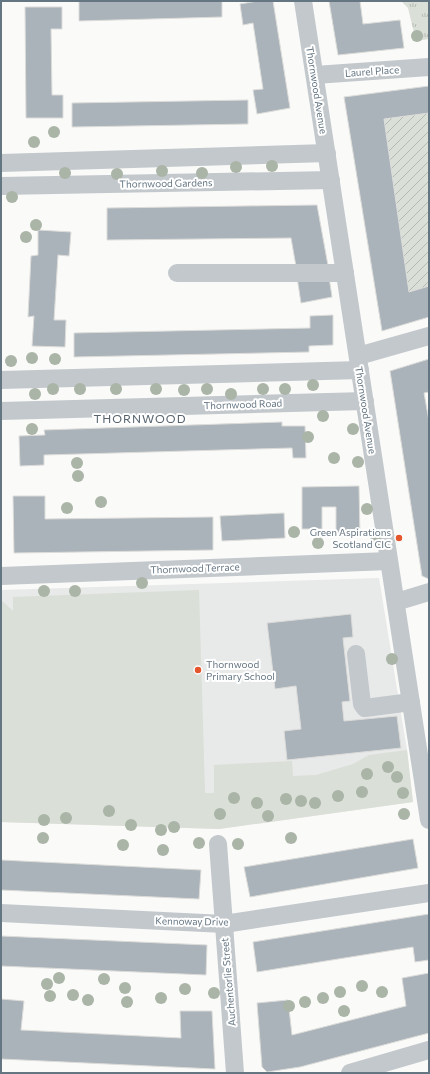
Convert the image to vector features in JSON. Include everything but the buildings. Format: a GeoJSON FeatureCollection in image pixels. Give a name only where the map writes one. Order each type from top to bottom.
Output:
{"type":"FeatureCollection","features":[{"type":"Feature","properties":{"kind":"street","name":"Thornwood Avenue"},"geometry":{"type":"LineString","coordinates":[[303,1],[411,702],[426,782],[429,820]]}},
{"type":"Feature","properties":{"kind":"street","name":"Laurel Place"},"geometry":{"type":"LineString","coordinates":[[314,75],[429,67]]}},
{"type":"Feature","properties":{"kind":"street"},"geometry":{"type":"LineString","coordinates":[[1,163],[326,153]]}},
{"type":"Feature","properties":{"kind":"street","name":"Thornwood Gardens"},"geometry":{"type":"LineString","coordinates":[[1,186],[331,180]]}},
{"type":"Feature","properties":{"kind":"street"},"geometry":{"type":"LineString","coordinates":[[177,273],[345,273]]}},
{"type":"Feature","properties":{"kind":"street"},"geometry":{"type":"LineString","coordinates":[[1,380],[359,363],[429,336]]}},
{"type":"Feature","properties":{"kind":"street","name":"Thornwood Road"},"geometry":{"type":"LineString","coordinates":[[1,411],[365,401]]}},
{"type":"Feature","properties":{"kind":"street","name":"Thornwood Terrace"},"geometry":{"type":"LineString","coordinates":[[1,576],[389,561]]}},
{"type":"Feature","properties":{"kind":"street"},"geometry":{"type":"LineString","coordinates":[[396,602],[429,592]]}},
{"type":"Feature","properties":{"kind":"street"},"geometry":{"type":"LineString","coordinates":[[356,654],[362,704],[364,707],[366,708],[411,702]]}},
{"type":"Feature","properties":{"kind":"street","name":"Auchentorlie Street"},"geometry":{"type":"LineString","coordinates":[[218,844],[235,1073]]}},
{"type":"Feature","properties":{"kind":"street","name":"Kennoway Drive"},"geometry":{"type":"LineString","coordinates":[[1,913],[224,924],[429,893]]}},
{"type":"Feature","properties":{"kind":"street"},"geometry":{"type":"LineString","coordinates":[[350,1073],[429,1050]]}},
{"type":"Feature","properties":{"kind":"shaded area","name":"Thornwood Primary School"},"geometry":{"type":"Polygon","coordinates":[[[379,578],[407,750],[413,802],[219,829],[1,822],[1,590],[379,578]]]}},
{"type":"Feature","properties":{"kind":"green space"},"geometry":{"type":"Polygon","coordinates":[[[401,1],[429,1],[429,39],[416,41],[408,8],[401,1]]]}},
{"type":"Feature","properties":{"kind":"green space"},"geometry":{"type":"Polygon","coordinates":[[[429,113],[429,286],[409,292],[384,119],[429,113]]]}},
{"type":"Feature","properties":{"kind":"green space","name":"Thornwood Primary School"},"geometry":{"type":"Polygon","coordinates":[[[199,590],[205,793],[214,793],[214,765],[292,761],[293,776],[316,775],[353,764],[369,755],[407,750],[413,802],[219,829],[1,822],[1,600],[13,611],[13,597],[199,590]]]}},
{"type":"Feature","properties":{"kind":"place","name":"Green Aspirations Scotland CIC"},"geometry":{"type":"Point","coordinates":[399,538]}},
{"type":"Feature","properties":{"kind":"place","name":"Thornwood Primary School"},"geometry":{"type":"Point","coordinates":[198,670]}},
{"type":"Feature","properties":{"kind":"district","name":"THORNWOOD"},"geometry":{"type":"Point","coordinates":[140,418]}}]}
